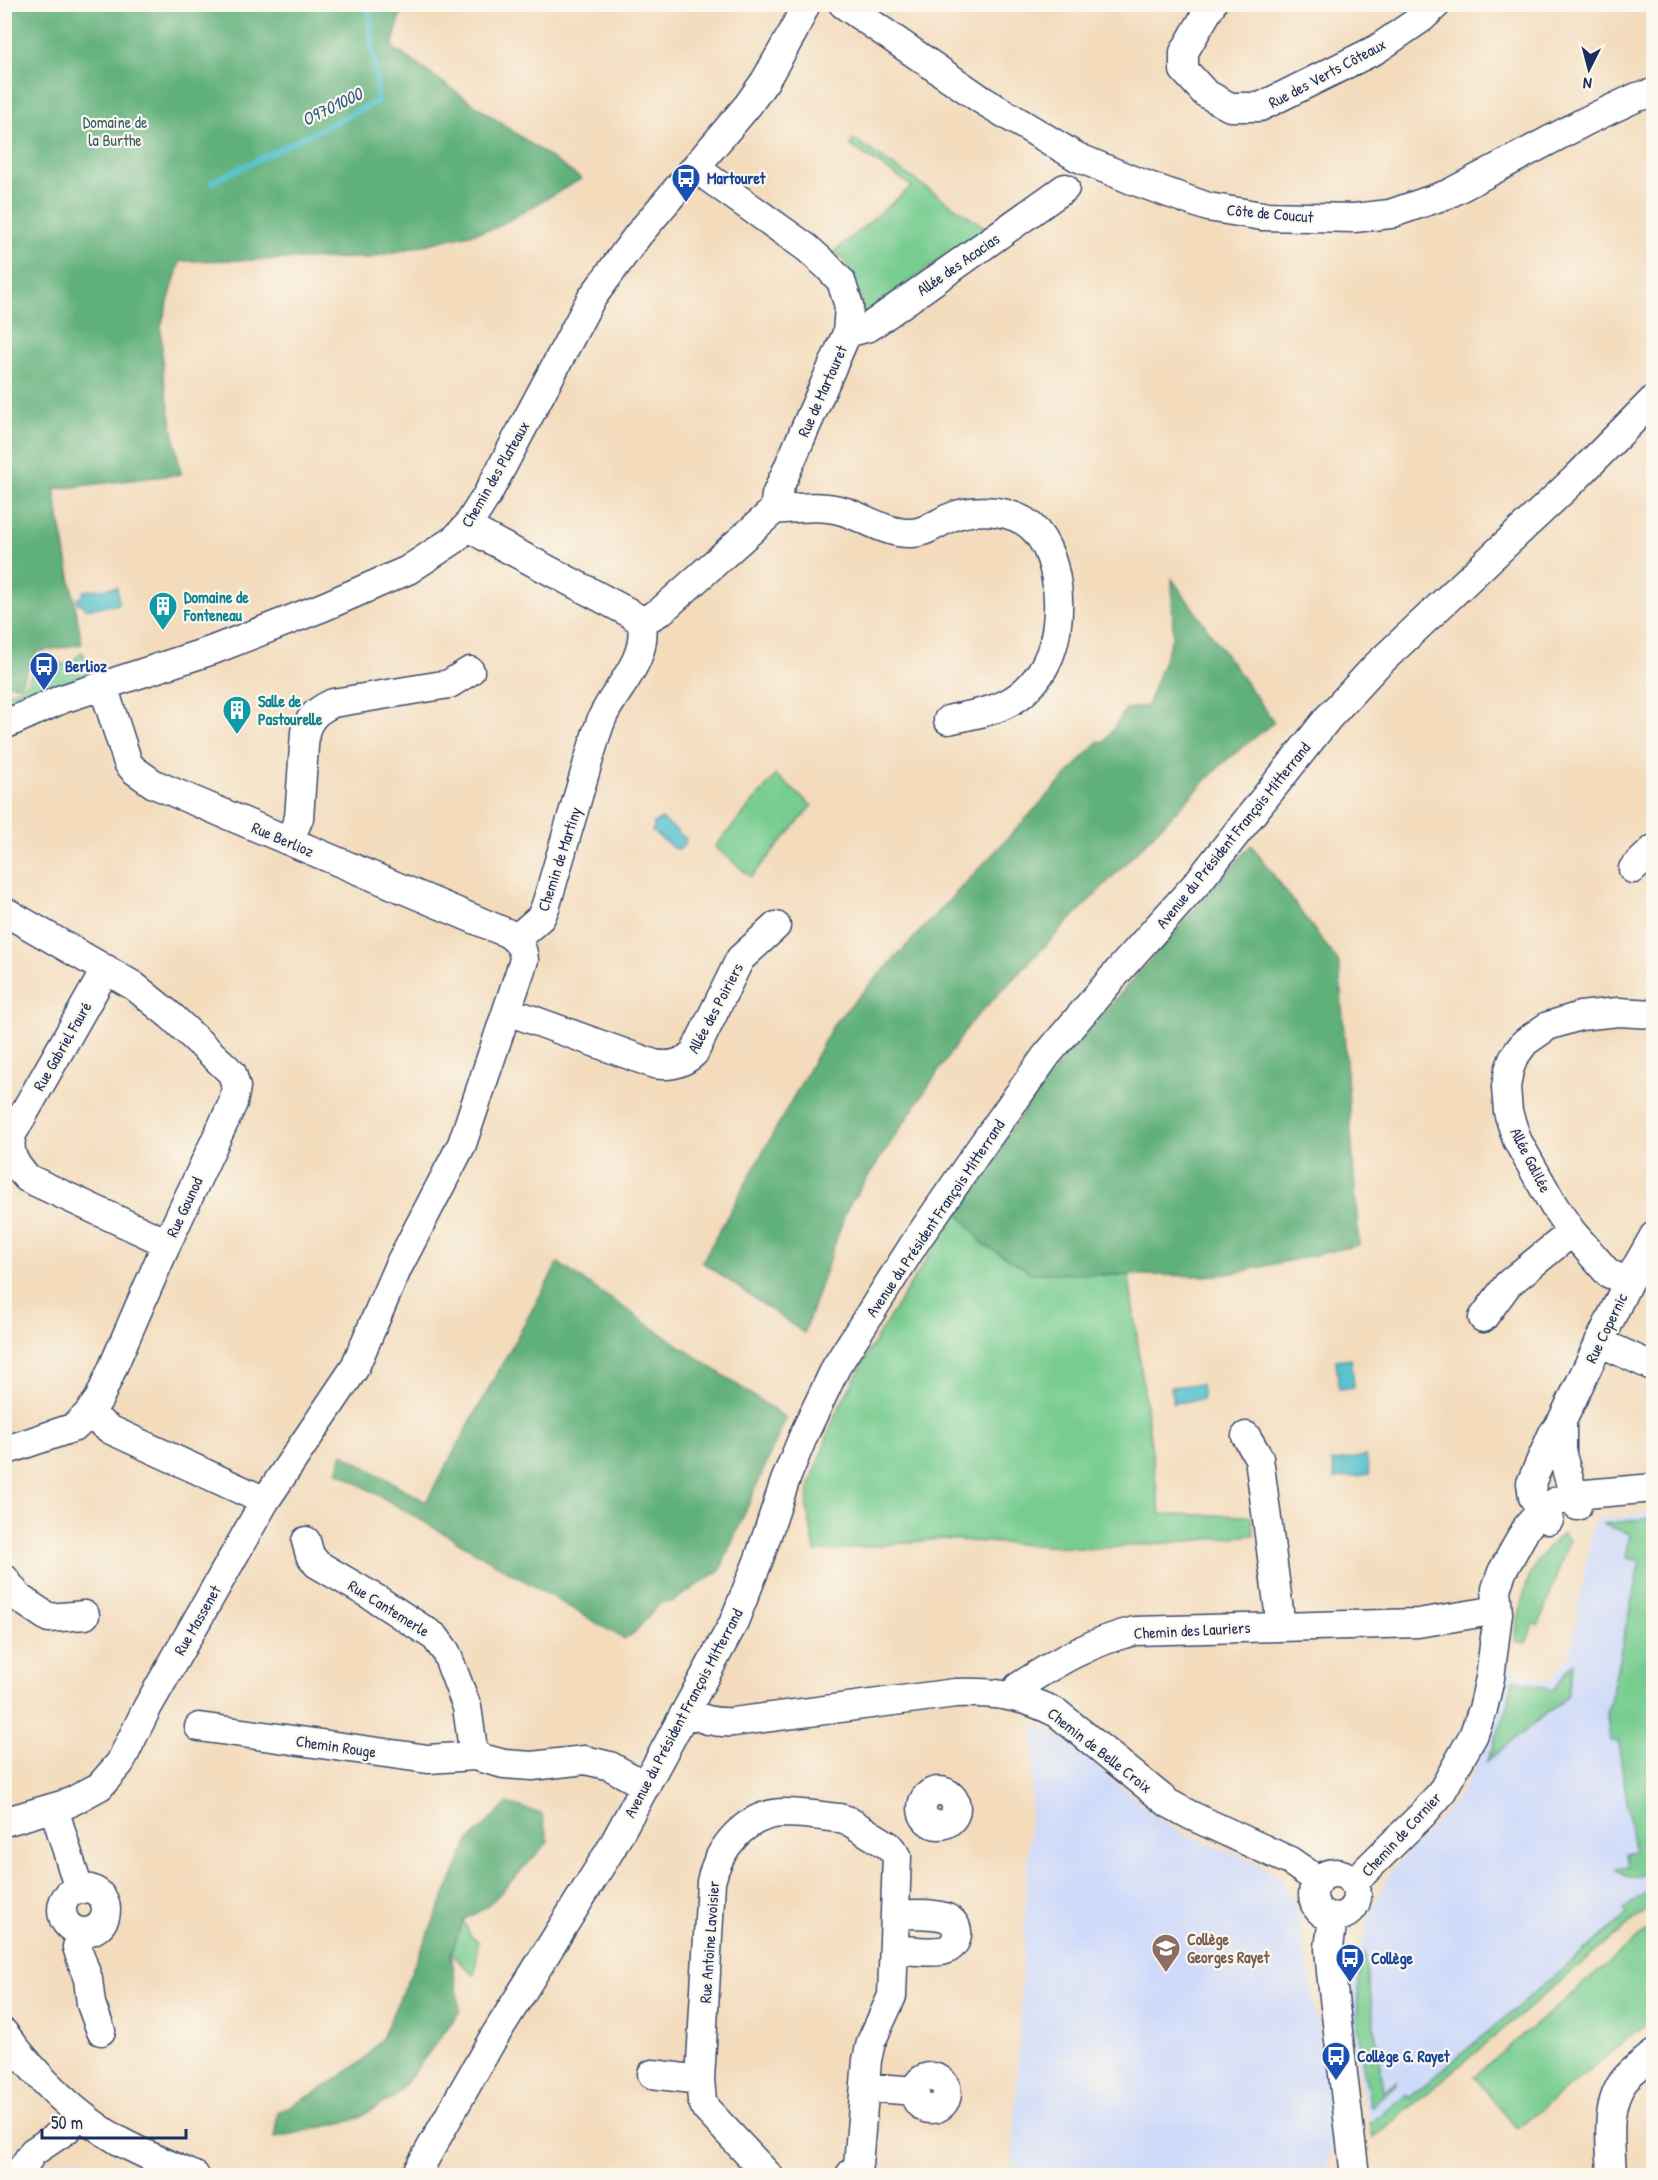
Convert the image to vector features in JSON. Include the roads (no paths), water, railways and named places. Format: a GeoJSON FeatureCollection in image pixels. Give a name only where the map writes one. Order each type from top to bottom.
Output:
{"type":"FeatureCollection","features":[{"type":"Feature","properties":{"kind":"street","name":"Chemin des Plateaux"},"geometry":{"type":"LineString","coordinates":[[4,725],[62,699],[213,650],[323,607],[408,570],[455,539],[468,525],[487,495],[591,299],[638,235],[748,105],[765,81],[806,4]]}},
{"type":"Feature","properties":{"kind":"street","name":"Côte de Coucut"},"geometry":{"type":"LineString","coordinates":[[843,4],[982,100],[1077,157],[1132,180],[1208,207],[1262,216],[1354,218],[1389,214],[1448,194],[1596,116],[1638,96],[1653,93]]}},
{"type":"Feature","properties":{"kind":"street","name":"Rue des Verts Côteaux"},"geometry":{"type":"LineString","coordinates":[[1212,4],[1184,52],[1184,70],[1205,93],[1230,107],[1260,107],[1377,49],[1422,18],[1437,4]]}},
{"type":"Feature","properties":{"kind":"street","name":"Rue de Martouret"},"geometry":{"type":"LineString","coordinates":[[694,168],[807,248],[841,281],[849,306],[847,333],[776,495],[774,510]]}},
{"type":"Feature","properties":{"kind":"street","name":"Allée des Acacias"},"geometry":{"type":"LineString","coordinates":[[847,333],[869,327],[1065,188]]}},
{"type":"Feature","properties":{"kind":"street","name":"Avenue du Président François Mitterrand"},"geometry":{"type":"LineString","coordinates":[[415,2175],[491,2042],[646,1786],[733,1624],[759,1559],[785,1481],[836,1367],[916,1241],[1046,1056],[1198,882],[1328,718],[1367,675],[1575,479],[1653,399]]}},
{"type":"Feature","properties":{"kind":"street"},"geometry":{"type":"LineString","coordinates":[[468,525],[482,535],[628,612],[642,622],[661,611],[774,510],[820,507],[909,533],[931,528],[951,517],[965,513],[1004,513],[1023,520],[1038,532],[1048,549],[1056,573],[1057,622],[1054,643],[1047,663],[1035,680],[1014,700],[992,710],[948,720]]}},
{"type":"Feature","properties":{"kind":"street","name":"Chemin de Martiny"},"geometry":{"type":"LineString","coordinates":[[516,939],[541,917],[546,905],[604,713],[628,676],[639,653],[644,636],[642,622]]}},
{"type":"Feature","properties":{"kind":"street"},"geometry":{"type":"LineString","coordinates":[[289,842],[299,818],[305,732],[309,720],[318,710],[333,703],[449,684],[470,671]]}},
{"type":"Feature","properties":{"kind":"street","name":"Rue Berlioz"},"geometry":{"type":"LineString","coordinates":[[104,686],[128,763],[154,784],[507,933],[516,939]]}},
{"type":"Feature","properties":{"kind":"street"},"geometry":{"type":"LineString","coordinates":[[1633,869],[1653,849]]}},
{"type":"Feature","properties":{"kind":"street","name":"Rue Gounod"},"geometry":{"type":"LineString","coordinates":[[4,911],[134,986],[171,1016],[232,1073],[236,1087],[233,1103],[167,1243],[99,1399],[88,1414]]}},
{"type":"Feature","properties":{"kind":"street","name":"Allée des Poiriers"},"geometry":{"type":"LineString","coordinates":[[508,1011],[654,1064],[664,1066],[685,1061],[694,1053],[740,959],[776,926]]}},
{"type":"Feature","properties":{"kind":"street"},"geometry":{"type":"LineString","coordinates":[[508,1011],[524,960],[523,948],[516,939]]}},
{"type":"Feature","properties":{"kind":"street","name":"Rue Gabriel Fauré"},"geometry":{"type":"LineString","coordinates":[[106,969],[12,1134],[11,1154],[17,1167],[27,1178],[167,1243]]}},
{"type":"Feature","properties":{"kind":"street","name":"Rue Massenet"},"geometry":{"type":"LineString","coordinates":[[4,1822],[69,1803],[100,1785],[120,1763],[147,1708],[265,1501],[354,1369],[398,1267],[462,1144],[508,1011]]}},
{"type":"Feature","properties":{"kind":"street","name":"Allée Galilée"},"geometry":{"type":"LineString","coordinates":[[1628,1282],[1608,1272],[1572,1232],[1554,1206],[1517,1140],[1508,1112],[1506,1087],[1509,1070],[1525,1042],[1548,1026],[1580,1016],[1618,1012],[1653,1014]]}},
{"type":"Feature","properties":{"kind":"street"},"geometry":{"type":"LineString","coordinates":[[1483,1318],[1508,1284],[1572,1232]]}},
{"type":"Feature","properties":{"kind":"street","name":"Rue Copernic"},"geometry":{"type":"LineString","coordinates":[[1545,1515],[1533,1497],[1531,1483],[1552,1435],[1562,1421],[1628,1282],[1653,1236]]}},
{"type":"Feature","properties":{"kind":"street"},"geometry":{"type":"LineString","coordinates":[[1599,1342],[1653,1367]]}},
{"type":"Feature","properties":{"kind":"street"},"geometry":{"type":"LineString","coordinates":[[6,1449],[75,1427],[88,1414],[111,1430],[265,1501]]}},
{"type":"Feature","properties":{"kind":"street","name":"Rue Copernic"},"geometry":{"type":"LineString","coordinates":[[1562,1421],[1562,1455],[1576,1500]]}},
{"type":"Feature","properties":{"kind":"street"},"geometry":{"type":"LineString","coordinates":[[1246,1436],[1259,1458],[1281,1626]]}},
{"type":"Feature","properties":{"kind":"street","name":"Chemin de Cornier"},"geometry":{"type":"LineString","coordinates":[[1353,1883],[1441,1793],[1473,1736],[1483,1710],[1490,1678],[1498,1613],[1538,1534],[1545,1515],[1576,1500],[1653,1488]]}},
{"type":"Feature","properties":{"kind":"street","name":"Chemin de Cornier"},"geometry":{"type":"LineString","coordinates":[[1576,1500],[1653,1499]]}},
{"type":"Feature","properties":{"kind":"street","name":"Rue Cantemerle"},"geometry":{"type":"LineString","coordinates":[[306,1541],[310,1555],[317,1564],[435,1637],[446,1652],[467,1707],[474,1756]]}},
{"type":"Feature","properties":{"kind":"street"},"geometry":{"type":"LineString","coordinates":[[4,1578],[19,1598],[49,1618],[85,1615]]}},
{"type":"Feature","properties":{"kind":"street","name":"Chemin des Lauriers"},"geometry":{"type":"LineString","coordinates":[[1015,1696],[1018,1687],[1080,1650],[1135,1631],[1418,1623],[1486,1612],[1498,1613]]}},
{"type":"Feature","properties":{"kind":"street","name":"Chemin de Belle Croix"},"geometry":{"type":"LineString","coordinates":[[686,1711],[703,1720],[733,1722],[955,1693],[986,1692],[1015,1696],[1058,1713],[1168,1803],[1290,1861],[1319,1881]]}},
{"type":"Feature","properties":{"kind":"street","name":"Chemin Rouge"},"geometry":{"type":"LineString","coordinates":[[199,1727],[428,1759],[474,1756]]}},
{"type":"Feature","properties":{"kind":"street"},"geometry":{"type":"LineString","coordinates":[[474,1756],[504,1764],[532,1766],[585,1760],[610,1766],[646,1786]]}},
{"type":"Feature","properties":{"kind":"street"},"geometry":{"type":"LineString","coordinates":[[54,1808],[79,1890],[65,1900],[63,1914],[69,1926],[82,1932],[77,1947],[88,1979],[91,2004],[101,2031]]}},
{"type":"Feature","properties":{"kind":"street","name":"Rue Antoine Lavoisier"},"geometry":{"type":"LineString","coordinates":[[769,2175],[706,2109],[702,2100],[700,2080],[711,1882],[715,1866],[722,1850],[730,1840],[758,1819],[782,1813],[847,1820],[889,1846]]}},
{"type":"Feature","properties":{"kind":"street"},"geometry":{"type":"LineString","coordinates":[[849,2175],[858,2165],[871,2042],[892,1996],[898,1864],[897,1856],[889,1846],[925,1819]]}},
{"type":"Feature","properties":{"kind":"street"},"geometry":{"type":"LineString","coordinates":[[1337,1874],[1349,1878],[1353,1883],[1357,1897],[1352,1909],[1346,1914],[1333,1917],[1326,1915],[1316,1906],[1313,1893],[1324,1876],[1337,1874]]}},
{"type":"Feature","properties":{"kind":"street"},"geometry":{"type":"LineString","coordinates":[[894,1949],[941,1951],[950,1948],[956,1941],[958,1932],[955,1924],[947,1918],[896,1914]]}},
{"type":"Feature","properties":{"kind":"street"},"geometry":{"type":"LineString","coordinates":[[1333,1917],[1329,1948],[1355,2175]]}},
{"type":"Feature","properties":{"kind":"street"},"geometry":{"type":"LineString","coordinates":[[4,2033],[74,2120],[107,2150],[166,2175]]}},
{"type":"Feature","properties":{"kind":"street"},"geometry":{"type":"LineString","coordinates":[[4,2054],[48,2109],[195,2175]]}},
{"type":"Feature","properties":{"kind":"street"},"geometry":{"type":"LineString","coordinates":[[1612,2175],[1610,2126],[1613,2104],[1625,2079],[1653,2054]]}},
{"type":"Feature","properties":{"kind":"street"},"geometry":{"type":"LineString","coordinates":[[652,2074],[700,2080]]}},
{"type":"Feature","properties":{"kind":"street"},"geometry":{"type":"LineString","coordinates":[[865,2087],[915,2091]]}},
{"type":"Feature","properties":{"kind":"street"},"geometry":{"type":"LineString","coordinates":[[17,2175],[33,2152],[74,2120]]}},
{"type":"Feature","properties":{"kind":"water"},"geometry":{"type":"Polygon","coordinates":[[[117,587],[119,604],[85,609],[84,605],[78,603],[77,599],[83,595],[83,591],[117,587]]]}},
{"type":"Feature","properties":{"kind":"water"},"geometry":{"type":"Polygon","coordinates":[[[662,819],[686,839],[680,849],[675,849],[652,831],[654,823],[662,819]]]}},
{"type":"Feature","properties":{"kind":"water"},"geometry":{"type":"Polygon","coordinates":[[[1351,1358],[1354,1387],[1339,1389],[1336,1360],[1351,1358]]]}},
{"type":"Feature","properties":{"kind":"water"},"geometry":{"type":"Polygon","coordinates":[[[1201,1384],[1203,1399],[1173,1403],[1171,1387],[1201,1384]]]}},
{"type":"Feature","properties":{"kind":"water"},"geometry":{"type":"Polygon","coordinates":[[[1366,1456],[1369,1474],[1335,1479],[1332,1462],[1366,1456]]]}},
{"type":"Feature","properties":{"kind":"waterway","name":"O9701000"},"geometry":{"type":"LineString","coordinates":[[212,182],[378,101],[368,4]]}},
{"type":"Feature","properties":{"kind":"place","name":"Martouret"},"geometry":{"type":"Point","coordinates":[686,204]}},
{"type":"Feature","properties":{"kind":"place","name":"Domaine de Fonteneau"},"geometry":{"type":"Point","coordinates":[163,632]}},
{"type":"Feature","properties":{"kind":"place","name":"Berlioz"},"geometry":{"type":"Point","coordinates":[44,692]}},
{"type":"Feature","properties":{"kind":"place","name":"Salle de Pastourelle"},"geometry":{"type":"Point","coordinates":[237,736]}},
{"type":"Feature","properties":{"kind":"place","name":"Collège Georges Rayet"},"geometry":{"type":"Point","coordinates":[1166,1974]}},
{"type":"Feature","properties":{"kind":"place","name":"Collège"},"geometry":{"type":"Point","coordinates":[1350,1984]}},
{"type":"Feature","properties":{"kind":"place","name":"Collège G. Rayet"},"geometry":{"type":"Point","coordinates":[1336,2082]}},
{"type":"Feature","properties":{"kind":"park label","name":"Domaine de la Burthe"},"geometry":{"type":"Point","coordinates":[115,131]}}]}
